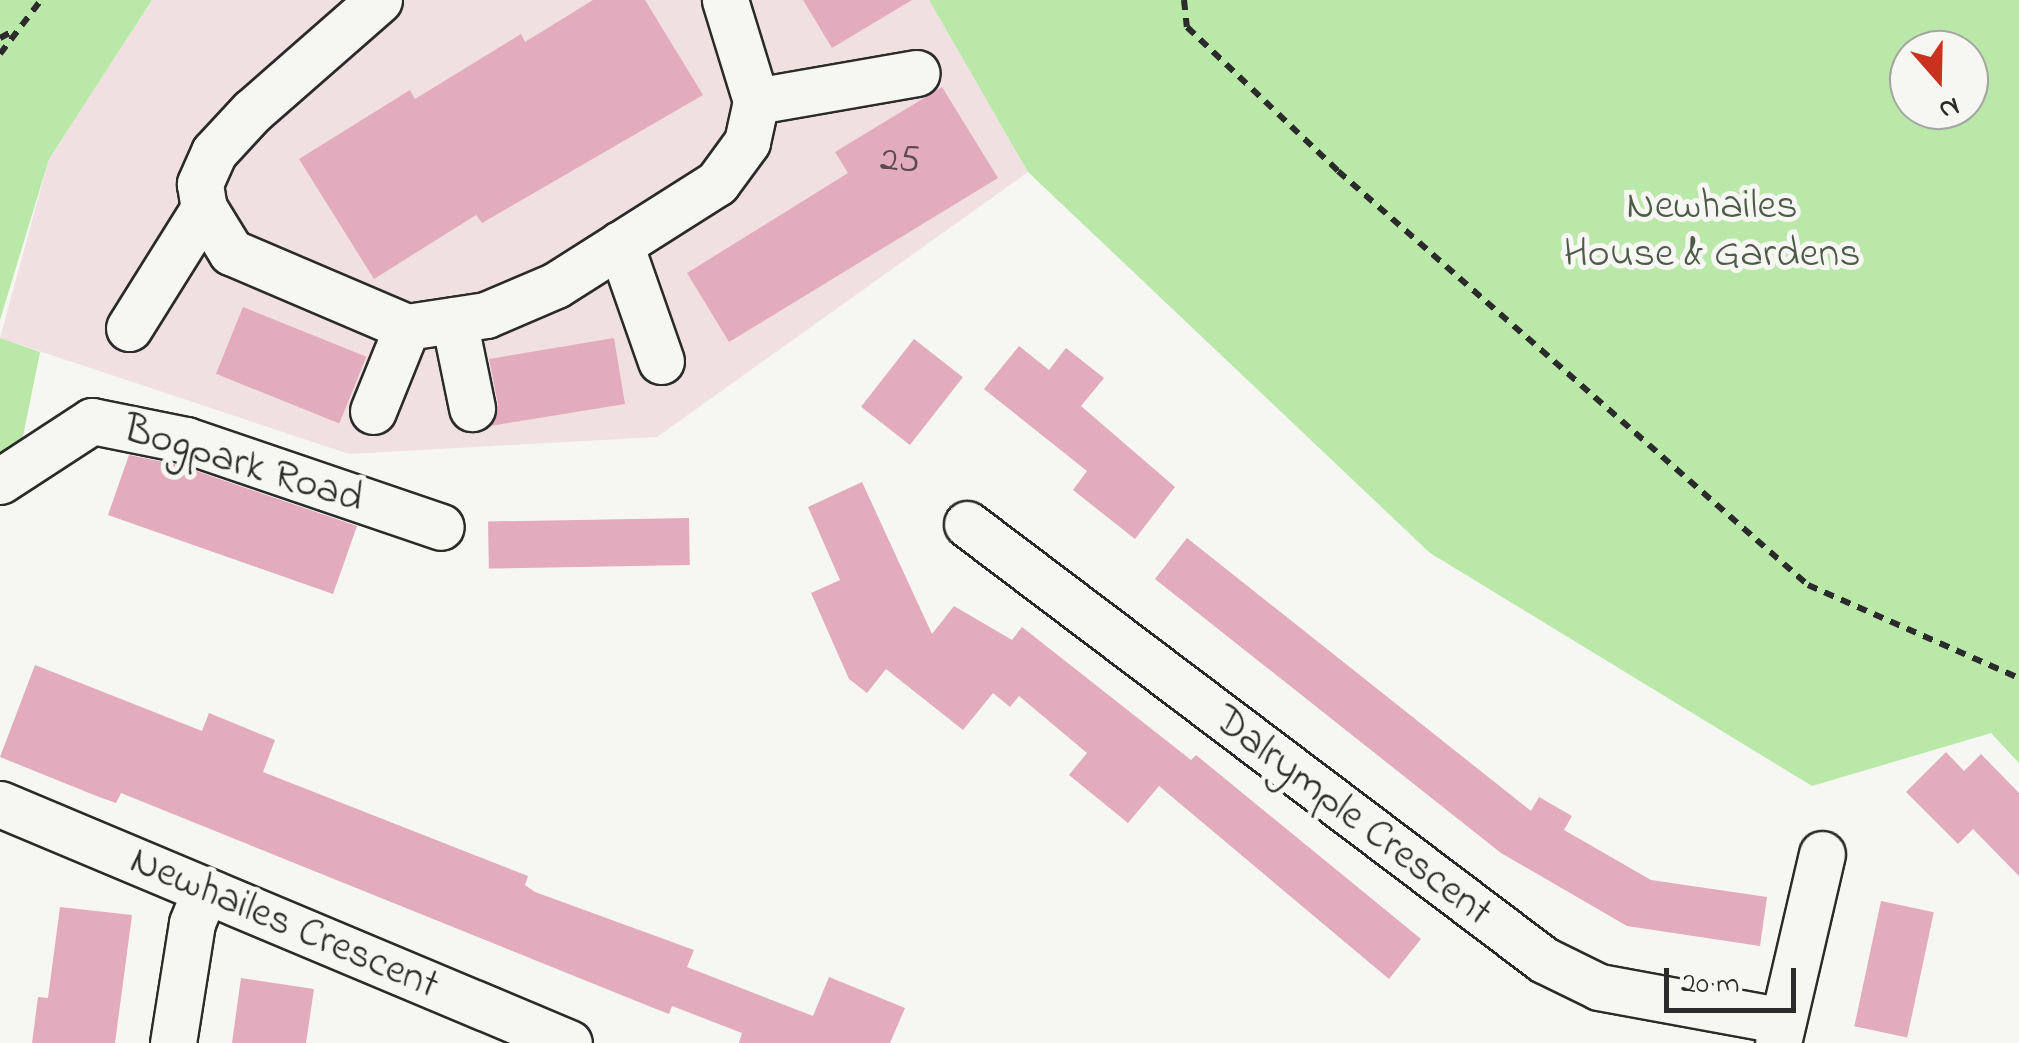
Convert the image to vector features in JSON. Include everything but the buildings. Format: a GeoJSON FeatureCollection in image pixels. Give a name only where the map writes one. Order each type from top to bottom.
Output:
{"type":"FeatureCollection","features":[{"type":"Feature","properties":{"kind":"street"},"geometry":{"type":"LineString","coordinates":[[379,0],[214,152],[200,184],[204,208],[231,252],[407,327],[486,314],[556,285],[717,183],[747,142],[756,101],[724,0]]}},
{"type":"Feature","properties":{"kind":"street"},"geometry":{"type":"LineString","coordinates":[[756,101],[917,74]]}},
{"type":"Feature","properties":{"kind":"street"},"geometry":{"type":"LineString","coordinates":[[129,328],[204,208]]}},
{"type":"Feature","properties":{"kind":"street"},"geometry":{"type":"LineString","coordinates":[[620,244],[660,361]]}},
{"type":"Feature","properties":{"kind":"street"},"geometry":{"type":"LineString","coordinates":[[454,320],[472,408]]}},
{"type":"Feature","properties":{"kind":"street"},"geometry":{"type":"LineString","coordinates":[[373,410],[407,327]]}},
{"type":"Feature","properties":{"kind":"street","name":"Bogpark Road"},"geometry":{"type":"LineString","coordinates":[[0,481],[92,421],[186,440],[442,526]]}},
{"type":"Feature","properties":{"kind":"street","name":"Dalrymple Crescent"},"geometry":{"type":"LineString","coordinates":[[968,523],[1544,960],[1599,987],[1779,1031]]}},
{"type":"Feature","properties":{"kind":"street","name":"Newhailes Crescent"},"geometry":{"type":"LineString","coordinates":[[0,804],[569,1043]]}},
{"type":"Feature","properties":{"kind":"street"},"geometry":{"type":"LineString","coordinates":[[1779,1031],[1822,854]]}},
{"type":"Feature","properties":{"kind":"street"},"geometry":{"type":"LineString","coordinates":[[173,1043],[192,923],[205,892]]}},
{"type":"Feature","properties":{"kind":"path"},"geometry":{"type":"LineString","coordinates":[[0,54],[41,0]]}},
{"type":"Feature","properties":{"kind":"path"},"geometry":{"type":"LineString","coordinates":[[1184,0],[1187,27],[1338,171],[1808,585],[2019,678]]}},
{"type":"Feature","properties":{"kind":"path"},"geometry":{"type":"LineString","coordinates":[[0,38],[21,27]]}},
{"type":"Feature","properties":{"kind":"shaded area"},"geometry":{"type":"Polygon","coordinates":[[[152,0],[929,0],[1028,172],[657,437],[349,454],[0,338],[49,159],[152,0]]]}},
{"type":"Feature","properties":{"kind":"green space"},"geometry":{"type":"Polygon","coordinates":[[[0,0],[152,0],[49,159],[0,320],[0,0]]]}},
{"type":"Feature","properties":{"kind":"green space","name":"Newhailes House & Gardens"},"geometry":{"type":"Polygon","coordinates":[[[929,0],[2019,0],[2019,763],[1991,733],[1812,786],[1430,553],[1028,172],[929,0]]]}},
{"type":"Feature","properties":{"kind":"green space"},"geometry":{"type":"Polygon","coordinates":[[[0,338],[40,352],[18,461],[0,468],[0,338]]]}}]}
